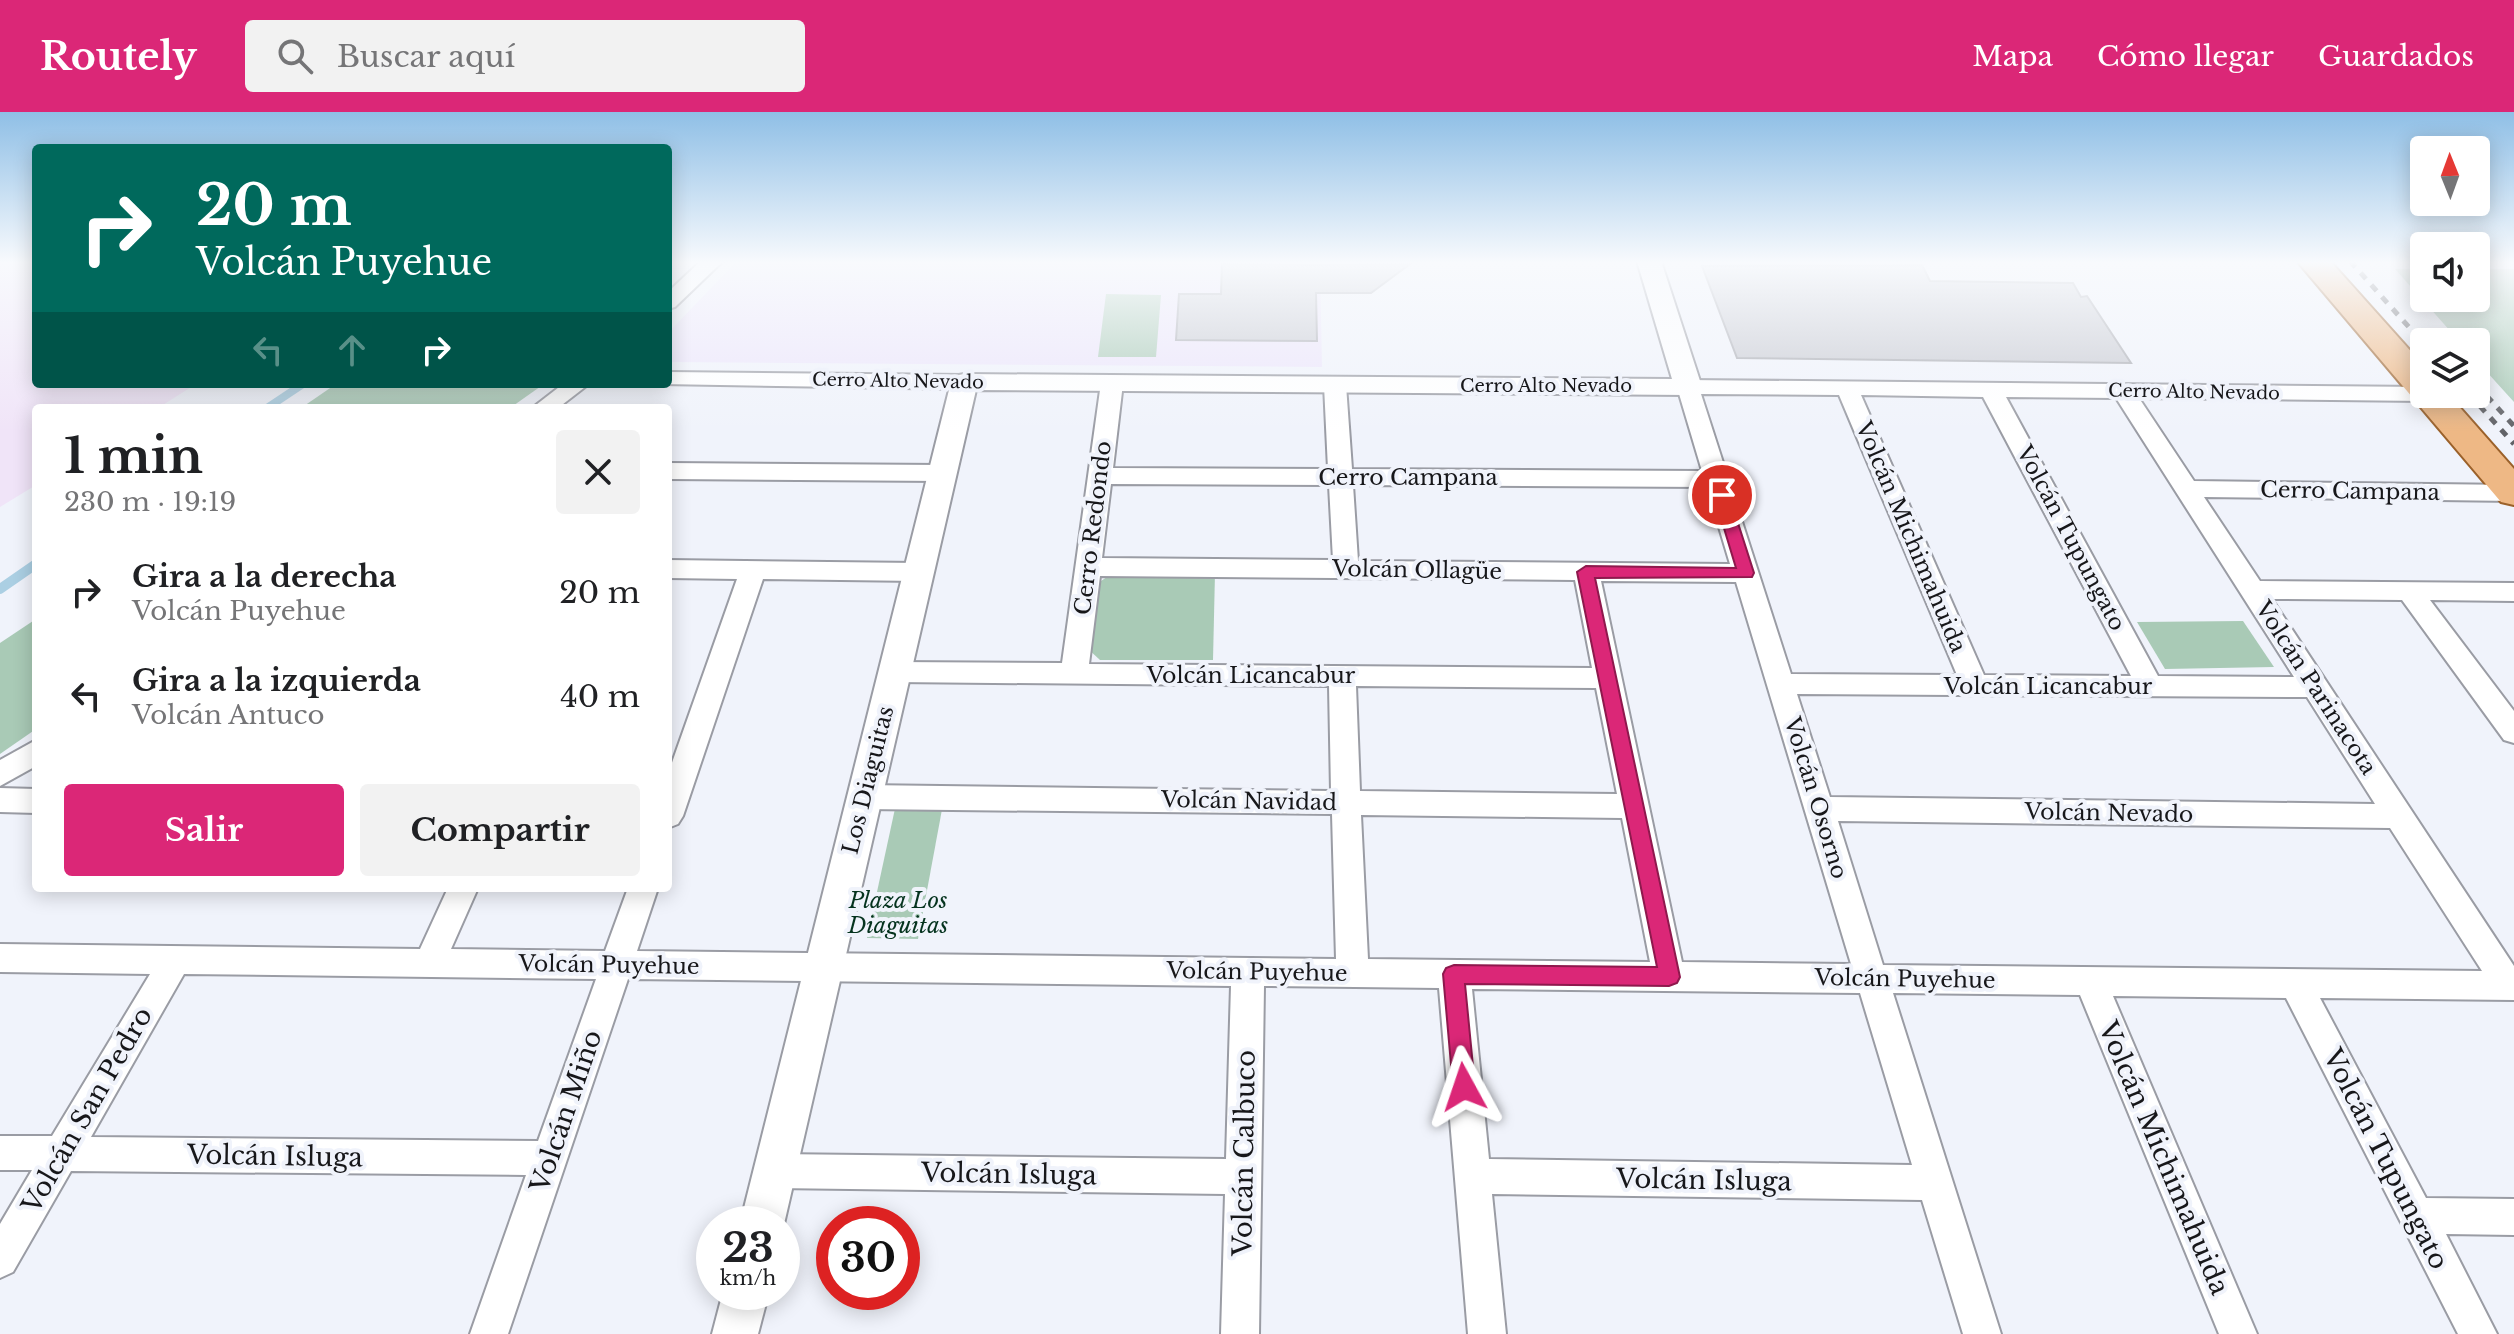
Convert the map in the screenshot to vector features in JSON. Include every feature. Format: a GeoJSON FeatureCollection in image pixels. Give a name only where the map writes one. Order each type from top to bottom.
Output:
{"type":"FeatureCollection","features":[{"type":"Feature","properties":{"kind":"main road"},"geometry":{"type":"LineString","coordinates":[[2362,318],[2410,373]]}},
{"type":"Feature","properties":{"kind":"main road"},"geometry":{"type":"LineString","coordinates":[[2440,408],[2514,493]]}},
{"type":"Feature","properties":{"kind":"street","name":"Volcán Osorno"},"geometry":{"type":"LineString","coordinates":[[1667,318],[1982,1334]]}},
{"type":"Feature","properties":{"kind":"street","name":"Cerro Alto Nevado"},"geometry":{"type":"LineString","coordinates":[[672,379],[2410,392]]}},
{"type":"Feature","properties":{"kind":"street","name":"Los Diaguitas"},"geometry":{"type":"LineString","coordinates":[[766,1206],[964,382]]}},
{"type":"Feature","properties":{"kind":"street","name":"Cerro Redondo"},"geometry":{"type":"LineString","coordinates":[[1074,674],[1112,383]]}},
{"type":"Feature","properties":{"kind":"street"},"geometry":{"type":"LineString","coordinates":[[1335,385],[1346,570]]}},
{"type":"Feature","properties":{"kind":"street"},"geometry":{"type":"LineString","coordinates":[[549,404],[572,388]]}},
{"type":"Feature","properties":{"kind":"street","name":"Volcán Michimahuida"},"geometry":{"type":"LineString","coordinates":[[1847,388],[1975,685]]}},
{"type":"Feature","properties":{"kind":"street","name":"Volcán Tupungato"},"geometry":{"type":"LineString","coordinates":[[1991,390],[2150,686]]}},
{"type":"Feature","properties":{"kind":"street","name":"Volcán Parinacota"},"geometry":{"type":"LineString","coordinates":[[2123,391],[2512,986]]}},
{"type":"Feature","properties":{"kind":"street"},"geometry":{"type":"LineString","coordinates":[[672,471],[942,473]]}},
{"type":"Feature","properties":{"kind":"street","name":"Cerro Campana"},"geometry":{"type":"LineString","coordinates":[[1100,476],[1717,479]]}},
{"type":"Feature","properties":{"kind":"street","name":"Cerro Campana"},"geometry":{"type":"LineString","coordinates":[[2187,489],[2514,493]]}},
{"type":"Feature","properties":{"kind":"street","name":"Volcán Ollagüe"},"geometry":{"type":"LineString","coordinates":[[1088,567],[1746,573]]}},
{"type":"Feature","properties":{"kind":"street"},"geometry":{"type":"LineString","coordinates":[[672,569],[918,572]]}},
{"type":"Feature","properties":{"kind":"street"},"geometry":{"type":"LineString","coordinates":[[672,804],[753,570]]}},
{"type":"Feature","properties":{"kind":"street"},"geometry":{"type":"LineString","coordinates":[[1586,572],[1669,977]]}},
{"type":"Feature","properties":{"kind":"street"},"geometry":{"type":"LineString","coordinates":[[2252,590],[2514,592]]}},
{"type":"Feature","properties":{"kind":"street"},"geometry":{"type":"LineString","coordinates":[[2409,591],[2514,732]]}},
{"type":"Feature","properties":{"kind":"street","name":"Volcán Licancabur"},"geometry":{"type":"LineString","coordinates":[[894,672],[1607,678]]}},
{"type":"Feature","properties":{"kind":"street"},"geometry":{"type":"LineString","coordinates":[[1342,676],[1352,973]]}},
{"type":"Feature","properties":{"kind":"street","name":"Volcán Licancabur"},"geometry":{"type":"LineString","coordinates":[[1780,684],[2316,687]]}},
{"type":"Feature","properties":{"kind":"street"},"geometry":{"type":"LineString","coordinates":[[0,775],[32,754]]}},
{"type":"Feature","properties":{"kind":"street","name":"Volcán Navidad"},"geometry":{"type":"LineString","coordinates":[[864,797],[1634,806]]}},
{"type":"Feature","properties":{"kind":"street"},"geometry":{"type":"LineString","coordinates":[[0,800],[32,801]]}},
{"type":"Feature","properties":{"kind":"street","name":"Volcán Nevado"},"geometry":{"type":"LineString","coordinates":[[1819,809],[2399,816]]}},
{"type":"Feature","properties":{"kind":"street"},"geometry":{"type":"LineString","coordinates":[[429,963],[461,892]]}},
{"type":"Feature","properties":{"kind":"street","name":"Volcán Miño"},"geometry":{"type":"LineString","coordinates":[[489,1334],[642,892]]}},
{"type":"Feature","properties":{"kind":"street","name":"Volcán Puyehue"},"geometry":{"type":"LineString","coordinates":[[0,958],[2512,986]]}},
{"type":"Feature","properties":{"kind":"street","name":"Volcán San Pedro"},"geometry":{"type":"LineString","coordinates":[[0,1259],[175,960]]}},
{"type":"Feature","properties":{"kind":"street","name":"Volcán Calbuco"},"geometry":{"type":"LineString","coordinates":[[1240,1334],[1248,972]]}},
{"type":"Feature","properties":{"kind":"street"},"geometry":{"type":"LineString","coordinates":[[1454,974],[1487,1334]]}},
{"type":"Feature","properties":{"kind":"street","name":"Volcán Michimahuida"},"geometry":{"type":"LineString","coordinates":[[2090,981],[2238,1334]]}},
{"type":"Feature","properties":{"kind":"street","name":"Volcán Tupungato"},"geometry":{"type":"LineString","coordinates":[[2295,983],[2478,1334]]}},
{"type":"Feature","properties":{"kind":"street","name":"Volcán Isluga"},"geometry":{"type":"LineString","coordinates":[[0,1153],[549,1158]]}},
{"type":"Feature","properties":{"kind":"street","name":"Volcán Isluga"},"geometry":{"type":"LineString","coordinates":[[775,1171],[1244,1177]]}},
{"type":"Feature","properties":{"kind":"street","name":"Volcán Isluga"},"geometry":{"type":"LineString","coordinates":[[1472,1176],[1936,1183]]}},
{"type":"Feature","properties":{"kind":"street"},"geometry":{"type":"LineString","coordinates":[[2416,1216],[2514,1217]]}},
{"type":"Feature","properties":{"kind":"street"},"geometry":{"type":"LineString","coordinates":[[735,1334],[741,1310]]}},
{"type":"Feature","properties":{"kind":"shaded area"},"geometry":{"type":"Polygon","coordinates":[[[0,318],[32,318],[32,388],[190,388],[164,404],[32,404],[32,487],[0,507],[0,318]]]}},
{"type":"Feature","properties":{"kind":"shaded area"},"geometry":{"type":"Polygon","coordinates":[[[682,318],[1321,318],[1322,367],[672,362],[672,329],[682,318]]]}},
{"type":"Feature","properties":{"kind":"green space"},"geometry":{"type":"Polygon","coordinates":[[[1103,318],[1159,318],[1156,357],[1098,357],[1103,318]]]}},
{"type":"Feature","properties":{"kind":"green space"},"geometry":{"type":"Polygon","coordinates":[[[2439,318],[2514,318],[2514,402],[2490,375],[2490,328],[2448,328],[2439,318]]]}},
{"type":"Feature","properties":{"kind":"green space"},"geometry":{"type":"Polygon","coordinates":[[[330,388],[538,388],[516,404],[307,404],[330,388]]]}},
{"type":"Feature","properties":{"kind":"green space"},"geometry":{"type":"Polygon","coordinates":[[[1116,571],[1215,573],[1213,660],[1100,660],[1087,648],[1095,585],[1116,571]]]}},
{"type":"Feature","properties":{"kind":"green space"},"geometry":{"type":"Polygon","coordinates":[[[2243,621],[2274,667],[2165,669],[2137,622],[2243,621]]]}},
{"type":"Feature","properties":{"kind":"green space"},"geometry":{"type":"Polygon","coordinates":[[[32,622],[32,732],[0,754],[0,643],[32,622]]]}},
{"type":"Feature","properties":{"kind":"green space","name":"Plaza Los Diaguitas"},"geometry":{"type":"Polygon","coordinates":[[[896,804],[943,804],[918,939],[867,938],[896,804]]]}},
{"type":"Feature","properties":{"kind":"building"},"geometry":{"type":"Polygon","coordinates":[[[1177,318],[1317,318],[1317,341],[1176,340],[1177,318]]]}},
{"type":"Feature","properties":{"kind":"building"},"geometry":{"type":"Polygon","coordinates":[[[1722,318],[2101,318],[2131,363],[1737,358],[1722,318]]]}},
{"type":"Feature","properties":{"kind":"waterway"},"geometry":{"type":"LineString","coordinates":[[273,404],[297,388]]}},
{"type":"Feature","properties":{"kind":"waterway"},"geometry":{"type":"LineString","coordinates":[[0,589],[32,567]]}},
{"type":"Feature","properties":{"kind":"railway"},"geometry":{"type":"LineString","coordinates":[[2401,318],[2410,328]]}},
{"type":"Feature","properties":{"kind":"railway"},"geometry":{"type":"LineString","coordinates":[[2490,399],[2514,426]]}},
{"type":"Feature","properties":{"kind":"railway"},"geometry":{"type":"LineString","coordinates":[[2482,408],[2514,444]]}},
{"type":"Feature","properties":{"kind":"route"},"geometry":{"type":"LineString","coordinates":[[1464,1087],[1454,974],[1669,977],[1586,572],[1746,573],[1722,495]]}}]}
